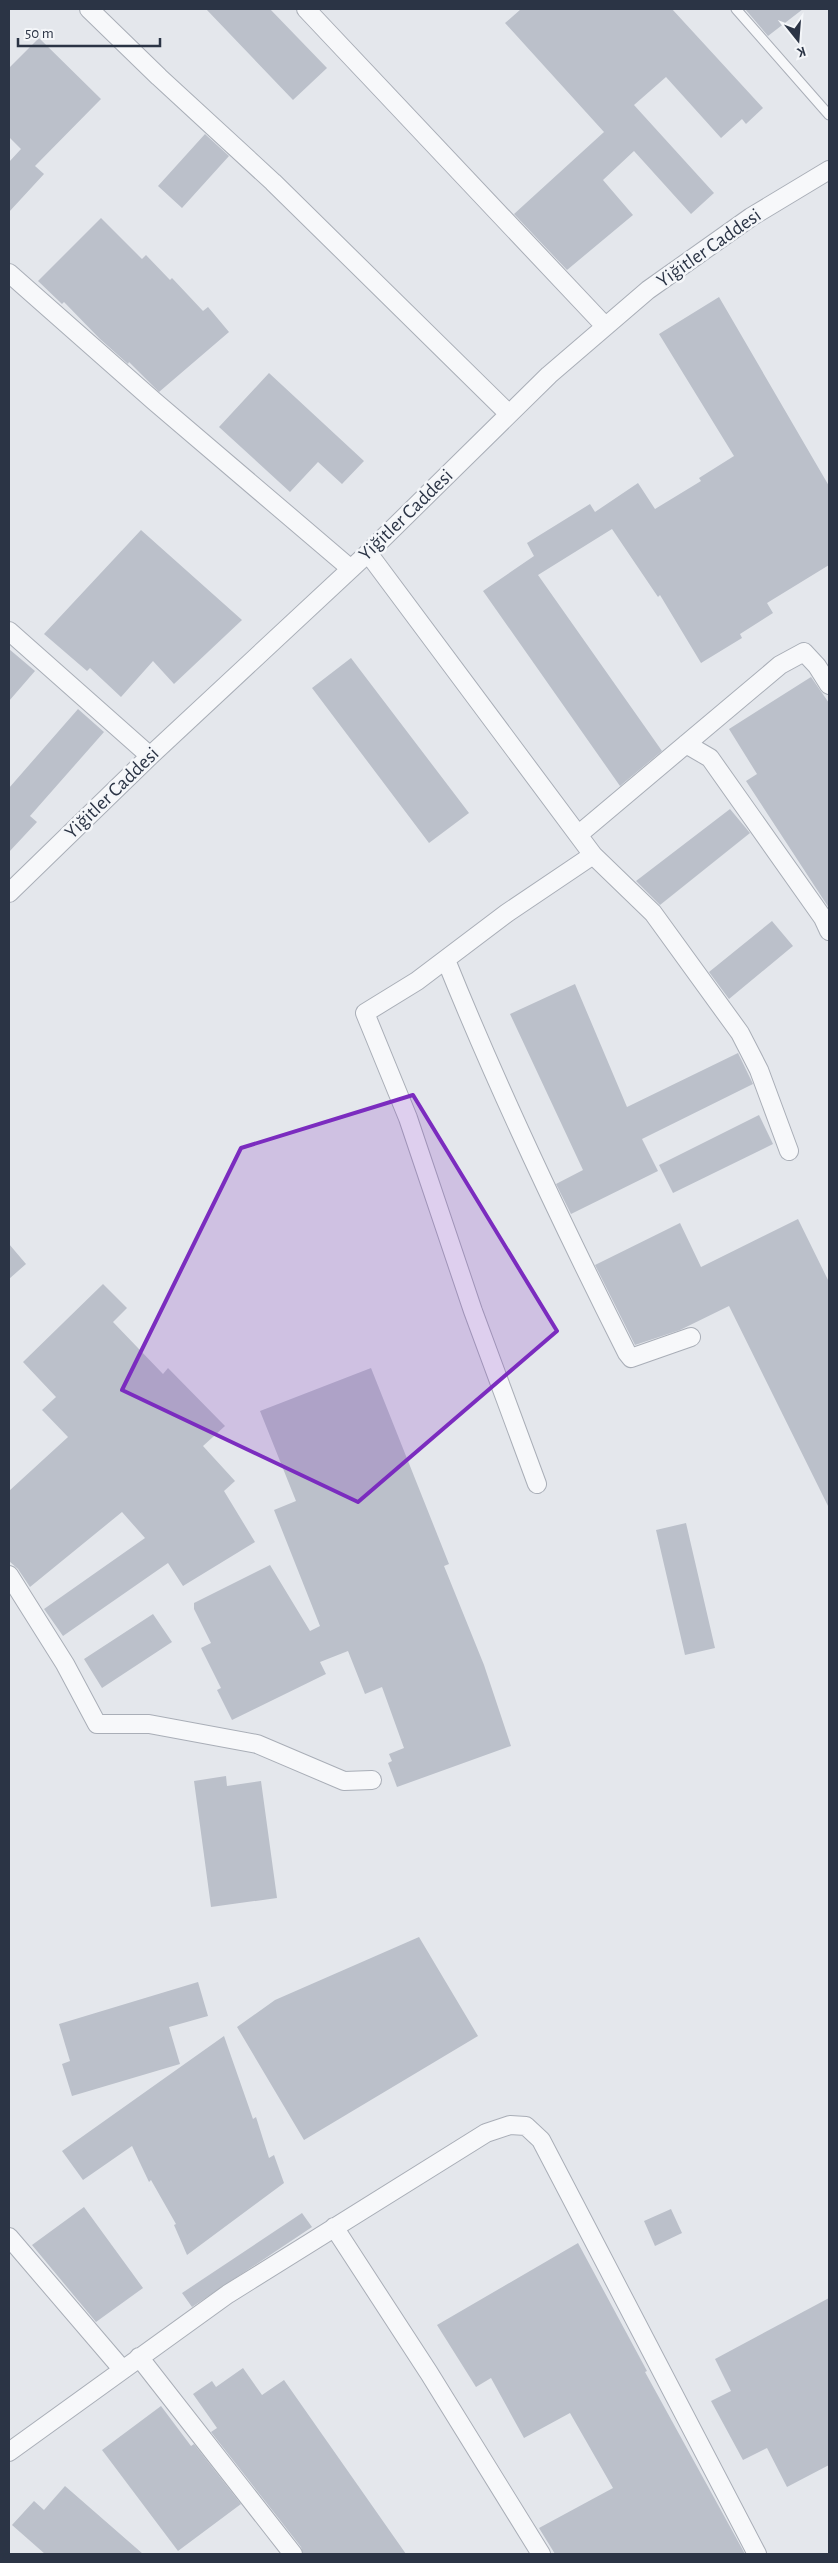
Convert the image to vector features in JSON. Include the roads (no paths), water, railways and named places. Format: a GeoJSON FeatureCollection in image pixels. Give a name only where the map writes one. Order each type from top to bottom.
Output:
{"type":"FeatureCollection","features":[{"type":"Feature","properties":{"kind":"street"},"geometry":{"type":"LineString","coordinates":[[89,9],[301,209],[509,414]]}},
{"type":"Feature","properties":{"kind":"street"},"geometry":{"type":"LineString","coordinates":[[306,9],[606,326]]}},
{"type":"Feature","properties":{"kind":"street","name":"Yiğitler Caddesi"},"geometry":{"type":"LineString","coordinates":[[9,893],[150,756],[368,553],[549,375],[648,290],[751,217],[829,170]]}},
{"type":"Feature","properties":{"kind":"street"},"geometry":{"type":"LineString","coordinates":[[9,273],[154,401],[351,569]]}},
{"type":"Feature","properties":{"kind":"street"},"geometry":{"type":"LineString","coordinates":[[368,553],[593,855],[653,912],[740,1033],[759,1070],[789,1151]]}},
{"type":"Feature","properties":{"kind":"street"},"geometry":{"type":"LineString","coordinates":[[9,632],[150,756]]}},
{"type":"Feature","properties":{"kind":"street"},"geometry":{"type":"LineString","coordinates":[[578,835],[780,665],[804,652],[817,666],[829,685]]}},
{"type":"Feature","properties":{"kind":"street"},"geometry":{"type":"LineString","coordinates":[[686,744],[710,758],[823,918],[829,931]]}},
{"type":"Feature","properties":{"kind":"street"},"geometry":{"type":"LineString","coordinates":[[537,1484],[473,1311],[408,1118],[365,1013],[417,981],[507,914],[593,855]]}},
{"type":"Feature","properties":{"kind":"street"},"geometry":{"type":"LineString","coordinates":[[446,960],[492,1073],[557,1214],[627,1353],[631,1358],[691,1337]]}},
{"type":"Feature","properties":{"kind":"street"},"geometry":{"type":"LineString","coordinates":[[9,1576],[65,1664],[97,1724],[149,1724],[257,1744],[344,1780],[372,1780]]}},
{"type":"Feature","properties":{"kind":"street"},"geometry":{"type":"LineString","coordinates":[[9,2452],[139,2356],[228,2294],[334,2227],[486,2133],[510,2125],[526,2126],[541,2140],[757,2554]]}},
{"type":"Feature","properties":{"kind":"street"},"geometry":{"type":"LineString","coordinates":[[334,2227],[429,2373],[541,2554]]}},
{"type":"Feature","properties":{"kind":"street"},"geometry":{"type":"LineString","coordinates":[[9,2237],[122,2369]]}},
{"type":"Feature","properties":{"kind":"street"},"geometry":{"type":"LineString","coordinates":[[139,2356],[293,2554]]}},
{"type":"Feature","properties":{"kind":"lane"},"geometry":{"type":"LineString","coordinates":[[736,9],[829,115]]}}]}
